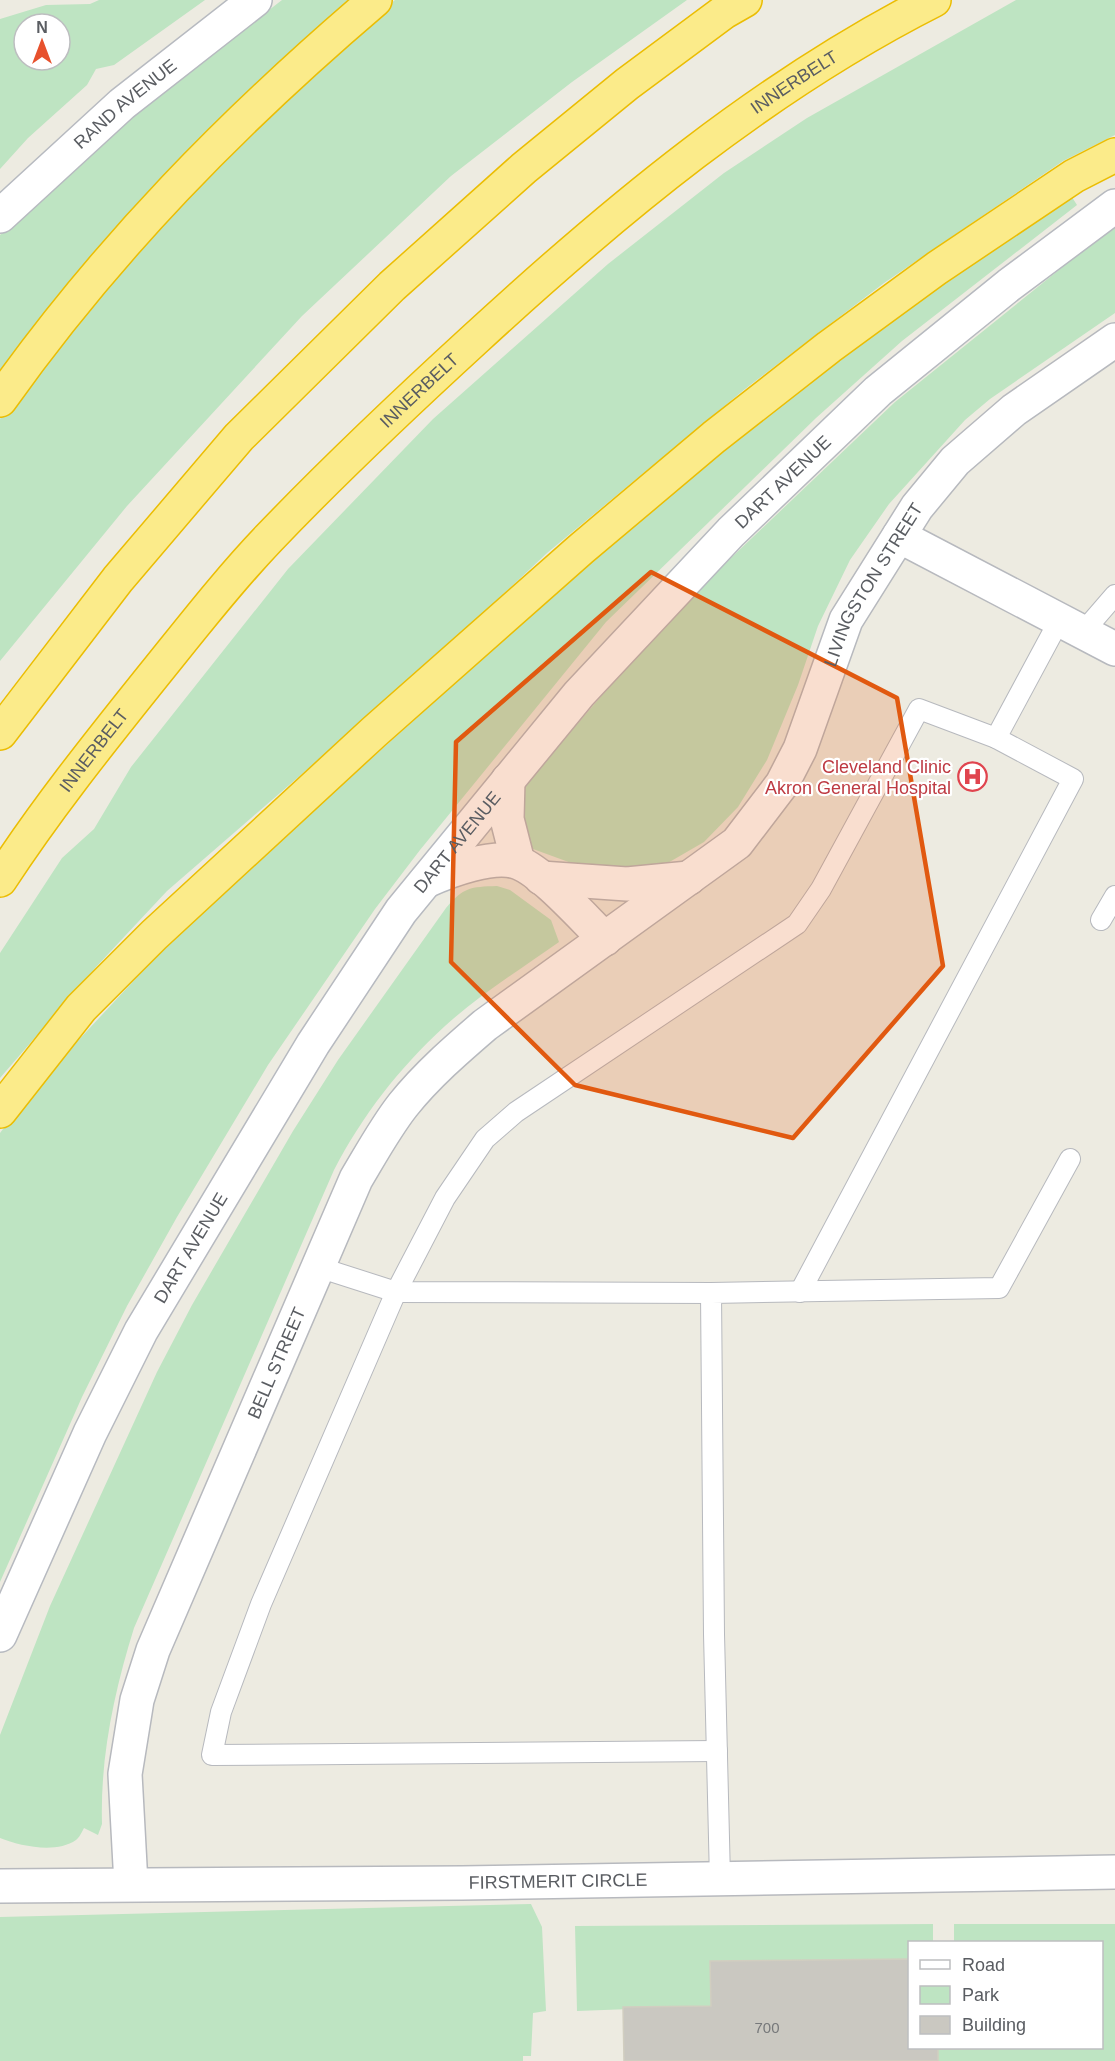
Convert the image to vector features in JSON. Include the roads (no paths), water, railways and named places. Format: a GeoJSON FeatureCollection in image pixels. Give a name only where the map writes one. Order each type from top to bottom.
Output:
{"type":"FeatureCollection","features":[{"type":"Feature","properties":{"kind":"highway"},"geometry":{"type":"LineString","coordinates":[[0,400],[34,352],[164,197],[213,146],[375,0]]}},
{"type":"Feature","properties":{"kind":"highway"},"geometry":{"type":"LineString","coordinates":[[0,733],[118,579],[239,436],[384,294],[524,168],[627,84],[724,12],[745,0]]}},
{"type":"Feature","properties":{"kind":"highway","name":"INNERBELT"},"geometry":{"type":"LineString","coordinates":[[0,880],[42,817],[181,641],[266,541],[371,434],[521,296],[624,208],[716,136],[821,66],[934,0]]}},
{"type":"Feature","properties":{"kind":"highway"},"geometry":{"type":"LineString","coordinates":[[0,1111],[81,1008],[154,934],[374,732],[581,549],[714,436],[829,347],[937,268],[1074,176],[1115,155]]}},
{"type":"Feature","properties":{"kind":"street","name":"RAND AVENUE"},"geometry":{"type":"LineString","coordinates":[[0,216],[122,104],[255,0]]}},
{"type":"Feature","properties":{"kind":"street","name":"DART AVENUE"},"geometry":{"type":"LineString","coordinates":[[0,1635],[90,1432],[141,1331],[313,1044],[401,910],[579,693],[731,532],[878,391],[1009,285],[1115,206]]}},
{"type":"Feature","properties":{"kind":"street","name":"LIVINGSTON STREET"},"geometry":{"type":"LineString","coordinates":[[605,939],[694,877],[737,843],[782,784],[800,749],[846,620],[917,507],[956,460],[1014,410],[1115,339]]}},
{"type":"Feature","properties":{"kind":"street"},"geometry":{"type":"LineString","coordinates":[[899,536],[1115,649]]}},
{"type":"Feature","properties":{"kind":"street"},"geometry":{"type":"LineString","coordinates":[[508,780],[507,819],[529,870],[605,939]]}},
{"type":"Feature","properties":{"kind":"street"},"geometry":{"type":"LineString","coordinates":[[426,881],[456,867],[489,861],[529,870],[627,884],[694,877]]}},
{"type":"Feature","properties":{"kind":"street","name":"BELL STREET"},"geometry":{"type":"LineString","coordinates":[[131,1884],[125,1774],[137,1700],[157,1639],[356,1179],[403,1105],[448,1056],[485,1025],[605,939]]}},
{"type":"Feature","properties":{"kind":"street","name":"FIRSTMERIT CIRCLE"},"geometry":{"type":"LineString","coordinates":[[0,1886],[720,1879],[1115,1872]]}},
{"type":"Feature","properties":{"kind":"lane"},"geometry":{"type":"LineString","coordinates":[[996,738],[1071,626],[1115,595]]}},
{"type":"Feature","properties":{"kind":"lane"},"geometry":{"type":"LineString","coordinates":[[717,1751],[212,1755],[221,1712],[261,1604],[396,1292],[445,1198],[485,1139],[516,1112],[797,924],[821,889],[919,709],[996,738],[1073,779],[800,1292]]}},
{"type":"Feature","properties":{"kind":"lane"},"geometry":{"type":"LineString","coordinates":[[1101,920],[1115,896]]}},
{"type":"Feature","properties":{"kind":"lane"},"geometry":{"type":"LineString","coordinates":[[318,1267],[396,1292],[711,1293],[999,1288],[1070,1159]]}},
{"type":"Feature","properties":{"kind":"lane"},"geometry":{"type":"LineString","coordinates":[[711,1293],[720,1879]]}},
{"type":"Feature","properties":{"kind":"place","name":"Cleveland Clinic Akron General Hospital"},"geometry":{"type":"Point","coordinates":[972,777]}}]}
